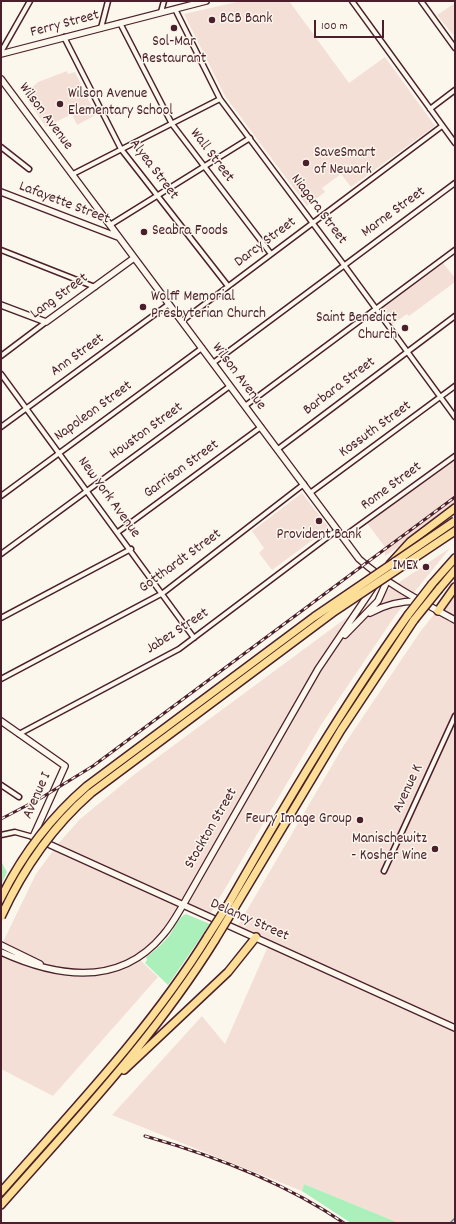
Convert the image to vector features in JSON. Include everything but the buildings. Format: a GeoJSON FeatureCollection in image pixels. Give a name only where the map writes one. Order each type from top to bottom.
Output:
{"type":"FeatureCollection","features":[{"type":"Feature","properties":{"kind":"highway"},"geometry":{"type":"LineString","coordinates":[[380,576],[410,542],[455,508]]}},
{"type":"Feature","properties":{"kind":"highway"},"geometry":{"type":"LineString","coordinates":[[1,898],[16,870],[40,835],[62,809],[90,784],[314,617],[455,521]]}},
{"type":"Feature","properties":{"kind":"highway"},"geometry":{"type":"LineString","coordinates":[[1,917],[21,878],[39,849],[61,823],[91,793],[335,611],[455,531]]}},
{"type":"Feature","properties":{"kind":"highway"},"geometry":{"type":"LineString","coordinates":[[1,1205],[98,1094],[162,1017],[215,940],[340,730],[432,584],[455,558]]}},
{"type":"Feature","properties":{"kind":"highway"},"geometry":{"type":"LineString","coordinates":[[1,1192],[146,1025],[208,936],[327,734],[368,672],[411,618],[455,570]]}},
{"type":"Feature","properties":{"kind":"highway"},"geometry":{"type":"LineString","coordinates":[[438,611],[455,587]]}},
{"type":"Feature","properties":{"kind":"highway"},"geometry":{"type":"LineString","coordinates":[[98,1094],[228,972],[256,937]]}},
{"type":"Feature","properties":{"kind":"main road","name":"Ferry Street"},"geometry":{"type":"LineString","coordinates":[[1,53],[206,1]]}},
{"type":"Feature","properties":{"kind":"main road","name":"Wilson Avenue"},"geometry":{"type":"LineString","coordinates":[[1,79],[278,448],[359,559],[387,581],[418,601],[455,620]]}},
{"type":"Feature","properties":{"kind":"main road","name":"Lafayette Street"},"geometry":{"type":"LineString","coordinates":[[1,192],[119,238]]}},
{"type":"Feature","properties":{"kind":"main road","name":"Lang Street"},"geometry":{"type":"LineString","coordinates":[[46,322],[134,258]]}},
{"type":"Feature","properties":{"kind":"main road"},"geometry":{"type":"LineString","coordinates":[[1,305],[46,322]]}},
{"type":"Feature","properties":{"kind":"main road","name":"Stockton Street"},"geometry":{"type":"LineString","coordinates":[[42,966],[63,972],[81,974],[98,973],[114,969],[135,959],[151,948],[162,936],[183,905],[315,675],[380,576]]}},
{"type":"Feature","properties":{"kind":"main road","name":"Stockton Street"},"geometry":{"type":"LineString","coordinates":[[340,639],[378,601],[387,581]]}},
{"type":"Feature","properties":{"kind":"main road"},"geometry":{"type":"LineString","coordinates":[[364,616],[381,607],[393,603],[418,601]]}},
{"type":"Feature","properties":{"kind":"main road"},"geometry":{"type":"LineString","coordinates":[[1,721],[19,734]]}},
{"type":"Feature","properties":{"kind":"main road","name":"Avenue I"},"geometry":{"type":"LineString","coordinates":[[19,734],[65,766],[33,837]]}},
{"type":"Feature","properties":{"kind":"main road","name":"Delancy Street"},"geometry":{"type":"LineString","coordinates":[[33,837],[455,1028]]}},
{"type":"Feature","properties":{"kind":"main road"},"geometry":{"type":"LineString","coordinates":[[1,945],[42,966]]}},
{"type":"Feature","properties":{"kind":"main road"},"geometry":{"type":"LineString","coordinates":[[1,952],[27,963],[42,966]]}},
{"type":"Feature","properties":{"kind":"street"},"geometry":{"type":"LineString","coordinates":[[1,53],[30,1]]}},
{"type":"Feature","properties":{"kind":"street"},"geometry":{"type":"LineString","coordinates":[[101,28],[108,1]]}},
{"type":"Feature","properties":{"kind":"street"},"geometry":{"type":"LineString","coordinates":[[161,12],[164,1]]}},
{"type":"Feature","properties":{"kind":"street"},"geometry":{"type":"LineString","coordinates":[[352,1],[455,143]]}},
{"type":"Feature","properties":{"kind":"street"},"geometry":{"type":"LineString","coordinates":[[421,1],[455,48]]}},
{"type":"Feature","properties":{"kind":"street","name":"Niagara Street"},"geometry":{"type":"LineString","coordinates":[[175,9],[220,99],[455,417]]}},
{"type":"Feature","properties":{"kind":"street","name":"Wall Street"},"geometry":{"type":"LineString","coordinates":[[120,23],[172,124],[203,167],[271,254]]}},
{"type":"Feature","properties":{"kind":"street","name":"Alyea Street"},"geometry":{"type":"LineString","coordinates":[[64,37],[121,149],[228,286]]}},
{"type":"Feature","properties":{"kind":"street"},"geometry":{"type":"LineString","coordinates":[[430,109],[455,90]]}},
{"type":"Feature","properties":{"kind":"street"},"geometry":{"type":"LineString","coordinates":[[72,174],[220,99]]}},
{"type":"Feature","properties":{"kind":"street","name":"Darcy Street"},"geometry":{"type":"LineString","coordinates":[[182,321],[442,126]]}},
{"type":"Feature","properties":{"kind":"street"},"geometry":{"type":"LineString","coordinates":[[110,225],[156,195],[250,138]]}},
{"type":"Feature","properties":{"kind":"street"},"geometry":{"type":"LineString","coordinates":[[1,147],[30,169]]}},
{"type":"Feature","properties":{"kind":"street","name":"Marne Street"},"geometry":{"type":"LineString","coordinates":[[213,363],[455,183]]}},
{"type":"Feature","properties":{"kind":"street"},"geometry":{"type":"LineString","coordinates":[[1,250],[95,287]]}},
{"type":"Feature","properties":{"kind":"street"},"geometry":{"type":"LineString","coordinates":[[245,406],[455,250]]}},
{"type":"Feature","properties":{"kind":"street","name":"Ann Street"},"geometry":{"type":"LineString","coordinates":[[1,428],[169,304]]}},
{"type":"Feature","properties":{"kind":"street","name":"Barbara Street"},"geometry":{"type":"LineString","coordinates":[[278,448],[455,316]]}},
{"type":"Feature","properties":{"kind":"street","name":"Lang Street"},"geometry":{"type":"LineString","coordinates":[[1,356],[46,322]]}},
{"type":"Feature","properties":{"kind":"street","name":"Napoleon Street"},"geometry":{"type":"LineString","coordinates":[[1,496],[202,348]]}},
{"type":"Feature","properties":{"kind":"street","name":"New York Avenue"},"geometry":{"type":"LineString","coordinates":[[1,374],[88,490],[194,638]]}},
{"type":"Feature","properties":{"kind":"street","name":"Houston Street"},"geometry":{"type":"LineString","coordinates":[[1,554],[230,386]]}},
{"type":"Feature","properties":{"kind":"street","name":"Kossuth Street"},"geometry":{"type":"LineString","coordinates":[[310,493],[455,386]]}},
{"type":"Feature","properties":{"kind":"street","name":"Garrison Street"},"geometry":{"type":"LineString","coordinates":[[118,532],[261,427]]}},
{"type":"Feature","properties":{"kind":"street","name":"Rome Street"},"geometry":{"type":"LineString","coordinates":[[343,537],[455,456]]}},
{"type":"Feature","properties":{"kind":"street","name":"Gotthardt Street"},"geometry":{"type":"LineString","coordinates":[[1,679],[163,593],[304,484]]}},
{"type":"Feature","properties":{"kind":"street","name":"Jabez Street"},"geometry":{"type":"LineString","coordinates":[[19,734],[180,649],[337,530]]}},
{"type":"Feature","properties":{"kind":"street"},"geometry":{"type":"LineString","coordinates":[[1,618],[130,549]]}},
{"type":"Feature","properties":{"kind":"street","name":"Avenue K"},"geometry":{"type":"LineString","coordinates":[[384,871],[455,716]]}},
{"type":"Feature","properties":{"kind":"street"},"geometry":{"type":"LineString","coordinates":[[1,785],[19,797]]}},
{"type":"Feature","properties":{"kind":"street"},"geometry":{"type":"LineString","coordinates":[[1,835],[15,832],[33,837]]}},
{"type":"Feature","properties":{"kind":"shaded area"},"geometry":{"type":"Polygon","coordinates":[[[241,1],[289,1],[349,83],[385,57],[435,126],[351,187],[341,174],[322,188],[325,192],[307,206],[225,96],[184,14],[241,1]]]}},
{"type":"Feature","properties":{"kind":"shaded area"},"geometry":{"type":"Polygon","coordinates":[[[455,3],[455,35],[454,36],[437,15],[455,3]]]}},
{"type":"Feature","properties":{"kind":"shaded area","name":"Wilson Avenue Elementary School"},"geometry":{"type":"Polygon","coordinates":[[[67,71],[68,74],[75,72],[96,115],[77,125],[72,114],[46,127],[24,95],[38,82],[67,71]]]}},
{"type":"Feature","properties":{"kind":"shaded area"},"geometry":{"type":"Polygon","coordinates":[[[443,263],[455,278],[455,282],[409,316],[407,314],[387,328],[375,312],[443,263]]]}},
{"type":"Feature","properties":{"kind":"shaded area"},"geometry":{"type":"Polygon","coordinates":[[[455,457],[455,509],[385,556],[385,547],[367,523],[455,457]]]}},
{"type":"Feature","properties":{"kind":"shaded area"},"geometry":{"type":"Polygon","coordinates":[[[302,493],[329,528],[272,570],[259,553],[264,548],[252,531],[302,493]]]}},
{"type":"Feature","properties":{"kind":"shaded area"},"geometry":{"type":"Polygon","coordinates":[[[450,548],[395,616],[321,725],[209,916],[183,903],[171,927],[139,959],[158,977],[53,1096],[1,1069],[1,946],[36,874],[58,844],[79,820],[135,774],[342,621],[450,548]]]}},
{"type":"Feature","properties":{"kind":"shaded area"},"geometry":{"type":"Polygon","coordinates":[[[455,588],[455,1220],[452,1223],[399,1223],[304,1184],[302,1191],[112,1115],[202,1016],[225,1044],[269,944],[236,929],[344,745],[420,632],[455,588]]]}},
{"type":"Feature","properties":{"kind":"green space"},"geometry":{"type":"Polygon","coordinates":[[[1,861],[7,872],[1,885],[1,861]]]}},
{"type":"Feature","properties":{"kind":"green space"},"geometry":{"type":"Polygon","coordinates":[[[186,914],[210,924],[168,985],[145,963],[147,960],[146,957],[164,942],[178,920],[186,914]]]}},
{"type":"Feature","properties":{"kind":"green space"},"geometry":{"type":"Polygon","coordinates":[[[304,1184],[399,1223],[351,1223],[302,1191],[304,1184]]]}},
{"type":"Feature","properties":{"kind":"waterway"},"geometry":{"type":"LineString","coordinates":[[450,1223],[455,1218]]}},
{"type":"Feature","properties":{"kind":"railway"},"geometry":{"type":"LineString","coordinates":[[1,819],[41,798],[93,766],[455,497]]}},
{"type":"Feature","properties":{"kind":"railway"},"geometry":{"type":"LineString","coordinates":[[145,1136],[197,1152],[248,1172],[297,1195],[344,1223]]}},
{"type":"Feature","properties":{"kind":"place","name":"BCB Bank"},"geometry":{"type":"Point","coordinates":[212,20]}},
{"type":"Feature","properties":{"kind":"place","name":"Sol-Mar Restaurant"},"geometry":{"type":"Point","coordinates":[174,28]}},
{"type":"Feature","properties":{"kind":"place","name":"Wilson Avenue Elementary School"},"geometry":{"type":"Point","coordinates":[60,104]}},
{"type":"Feature","properties":{"kind":"place","name":"SaveSmart of Newark"},"geometry":{"type":"Point","coordinates":[306,163]}},
{"type":"Feature","properties":{"kind":"place","name":"Seabra Foods"},"geometry":{"type":"Point","coordinates":[144,232]}},
{"type":"Feature","properties":{"kind":"place","name":"Wolff Memorial Presbyterian Church"},"geometry":{"type":"Point","coordinates":[143,307]}},
{"type":"Feature","properties":{"kind":"place","name":"Saint Benedict Church"},"geometry":{"type":"Point","coordinates":[405,328]}},
{"type":"Feature","properties":{"kind":"place","name":"Provident Bank"},"geometry":{"type":"Point","coordinates":[319,521]}},
{"type":"Feature","properties":{"kind":"place","name":"IMEX"},"geometry":{"type":"Point","coordinates":[426,567]}},
{"type":"Feature","properties":{"kind":"place","name":"Feury Image Group"},"geometry":{"type":"Point","coordinates":[360,820]}},
{"type":"Feature","properties":{"kind":"place","name":"Manischewitz - Kosher Wine"},"geometry":{"type":"Point","coordinates":[435,849]}}]}
